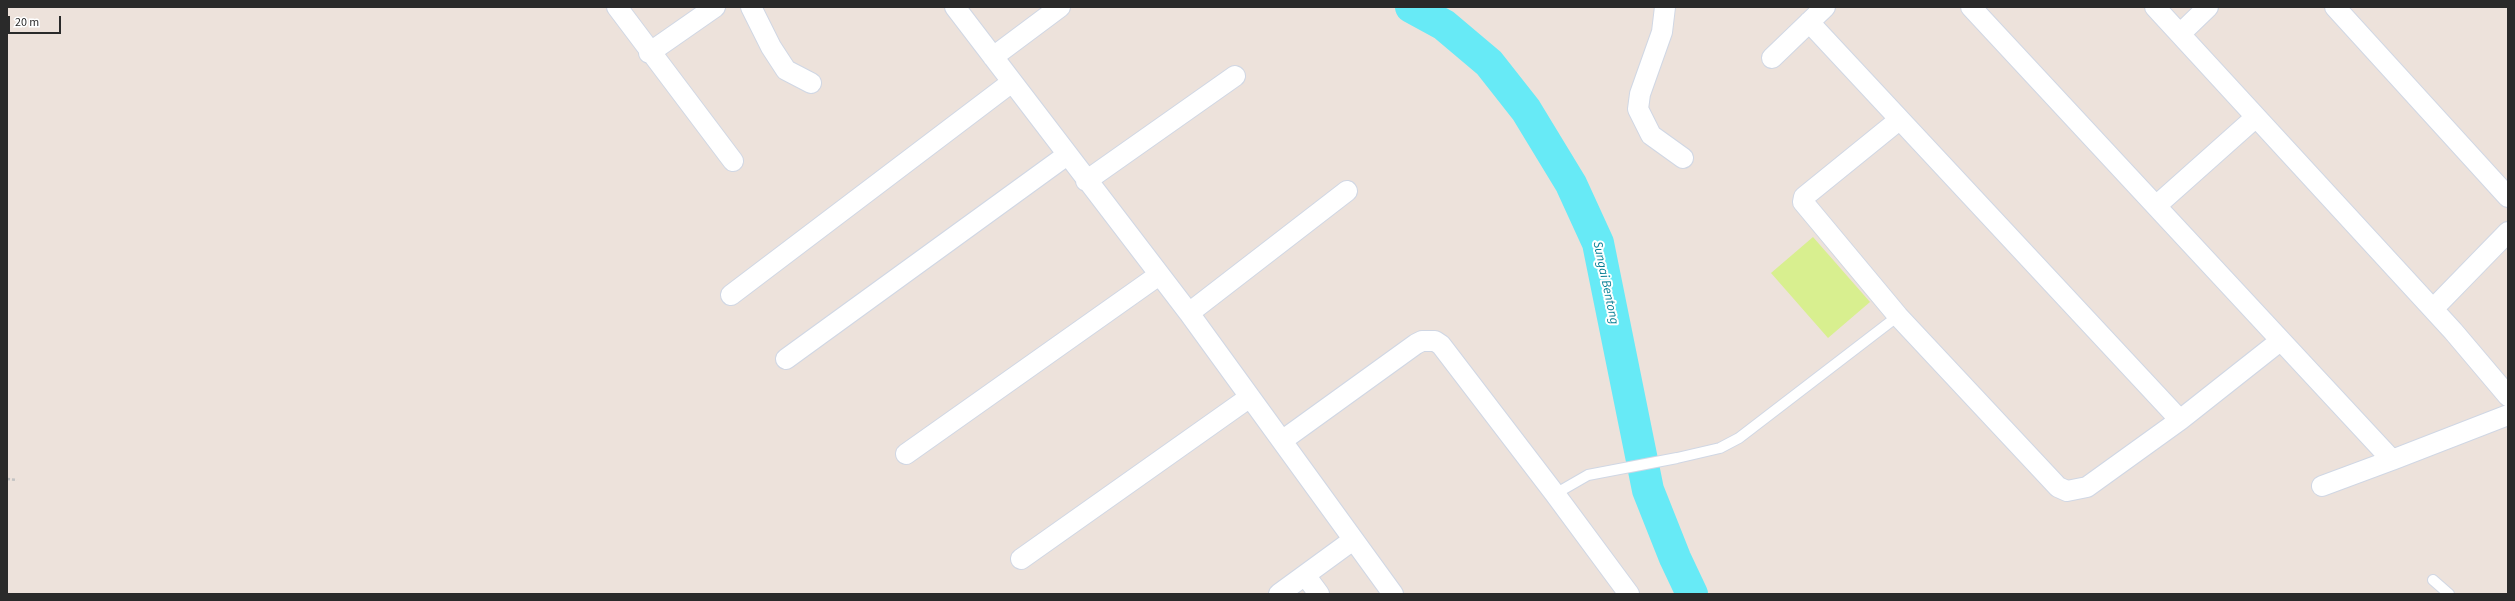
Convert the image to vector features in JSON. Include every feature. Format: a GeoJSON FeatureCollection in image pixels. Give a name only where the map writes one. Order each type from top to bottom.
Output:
{"type":"FeatureCollection","features":[{"type":"Feature","properties":{"kind":"street"},"geometry":{"type":"LineString","coordinates":[[617,7],[649,53],[733,161]]}},
{"type":"Feature","properties":{"kind":"street"},"geometry":{"type":"LineString","coordinates":[[649,53],[715,7]]}},
{"type":"Feature","properties":{"kind":"street"},"geometry":{"type":"LineString","coordinates":[[751,7],[767,41],[786,70],[811,83]]}},
{"type":"Feature","properties":{"kind":"street"},"geometry":{"type":"LineString","coordinates":[[955,7],[1086,181],[1189,313],[1283,440],[1393,594]]}},
{"type":"Feature","properties":{"kind":"street"},"geometry":{"type":"LineString","coordinates":[[994,57],[1060,7]]}},
{"type":"Feature","properties":{"kind":"street"},"geometry":{"type":"LineString","coordinates":[[1665,7],[1662,32],[1640,94],[1638,109],[1651,135],[1683,158]]}},
{"type":"Feature","properties":{"kind":"street"},"geometry":{"type":"LineString","coordinates":[[1772,58],[1826,7]]}},
{"type":"Feature","properties":{"kind":"street"},"geometry":{"type":"LineString","coordinates":[[1971,7],[2392,460]]}},
{"type":"Feature","properties":{"kind":"street"},"geometry":{"type":"LineString","coordinates":[[2155,7],[2433,309],[2508,396]]}},
{"type":"Feature","properties":{"kind":"street"},"geometry":{"type":"LineString","coordinates":[[2180,34],[2208,7]]}},
{"type":"Feature","properties":{"kind":"street"},"geometry":{"type":"LineString","coordinates":[[2335,7],[2508,197]]}},
{"type":"Feature","properties":{"kind":"street"},"geometry":{"type":"LineString","coordinates":[[1809,22],[2180,420]]}},
{"type":"Feature","properties":{"kind":"street"},"geometry":{"type":"LineString","coordinates":[[1086,181],[1235,76]]}},
{"type":"Feature","properties":{"kind":"street"},"geometry":{"type":"LineString","coordinates":[[731,295],[1012,82]]}},
{"type":"Feature","properties":{"kind":"street"},"geometry":{"type":"LineString","coordinates":[[2156,206],[2256,116]]}},
{"type":"Feature","properties":{"kind":"street"},"geometry":{"type":"LineString","coordinates":[[1899,120],[1803,198],[1806,208],[1898,316],[2058,487],[2067,491],[2087,487],[2180,420],[2280,341]]}},
{"type":"Feature","properties":{"kind":"street"},"geometry":{"type":"LineString","coordinates":[[786,359],[1067,155]]}},
{"type":"Feature","properties":{"kind":"street"},"geometry":{"type":"LineString","coordinates":[[1189,313],[1347,191]]}},
{"type":"Feature","properties":{"kind":"street"},"geometry":{"type":"LineString","coordinates":[[2433,309],[2508,232]]}},
{"type":"Feature","properties":{"kind":"street"},"geometry":{"type":"LineString","coordinates":[[906,454],[1159,275]]}},
{"type":"Feature","properties":{"kind":"street"},"geometry":{"type":"LineString","coordinates":[[1283,440],[1416,344],[1430,340],[1441,345],[1629,594]]}},
{"type":"Feature","properties":{"kind":"street"},"geometry":{"type":"LineString","coordinates":[[1021,559],[1250,397]]}},
{"type":"Feature","properties":{"kind":"street"},"geometry":{"type":"LineString","coordinates":[[2322,486],[2508,414]]}},
{"type":"Feature","properties":{"kind":"street"},"geometry":{"type":"LineString","coordinates":[[1279,594],[1354,540]]}},
{"type":"Feature","properties":{"kind":"street"},"geometry":{"type":"LineString","coordinates":[[1305,575],[1319,594]]}},
{"type":"Feature","properties":{"kind":"lane"},"geometry":{"type":"LineString","coordinates":[[1555,494],[1588,475],[1720,448],[1739,438],[1898,316]]}},
{"type":"Feature","properties":{"kind":"lane"},"geometry":{"type":"LineString","coordinates":[[2433,580],[2449,594]]}},
{"type":"Feature","properties":{"kind":"path"},"geometry":{"type":"LineString","coordinates":[[7,479],[17,480]]}},
{"type":"Feature","properties":{"kind":"green space"},"geometry":{"type":"Polygon","coordinates":[[[1813,237],[1870,302],[1828,338],[1771,273],[1813,237]]]}},
{"type":"Feature","properties":{"kind":"waterway","name":"Sungai Bentong"},"geometry":{"type":"LineString","coordinates":[[1411,7],[1444,25],[1489,63],[1526,110],[1571,184],[1598,243],[1648,490],[1675,558],[1692,594]]}}]}
